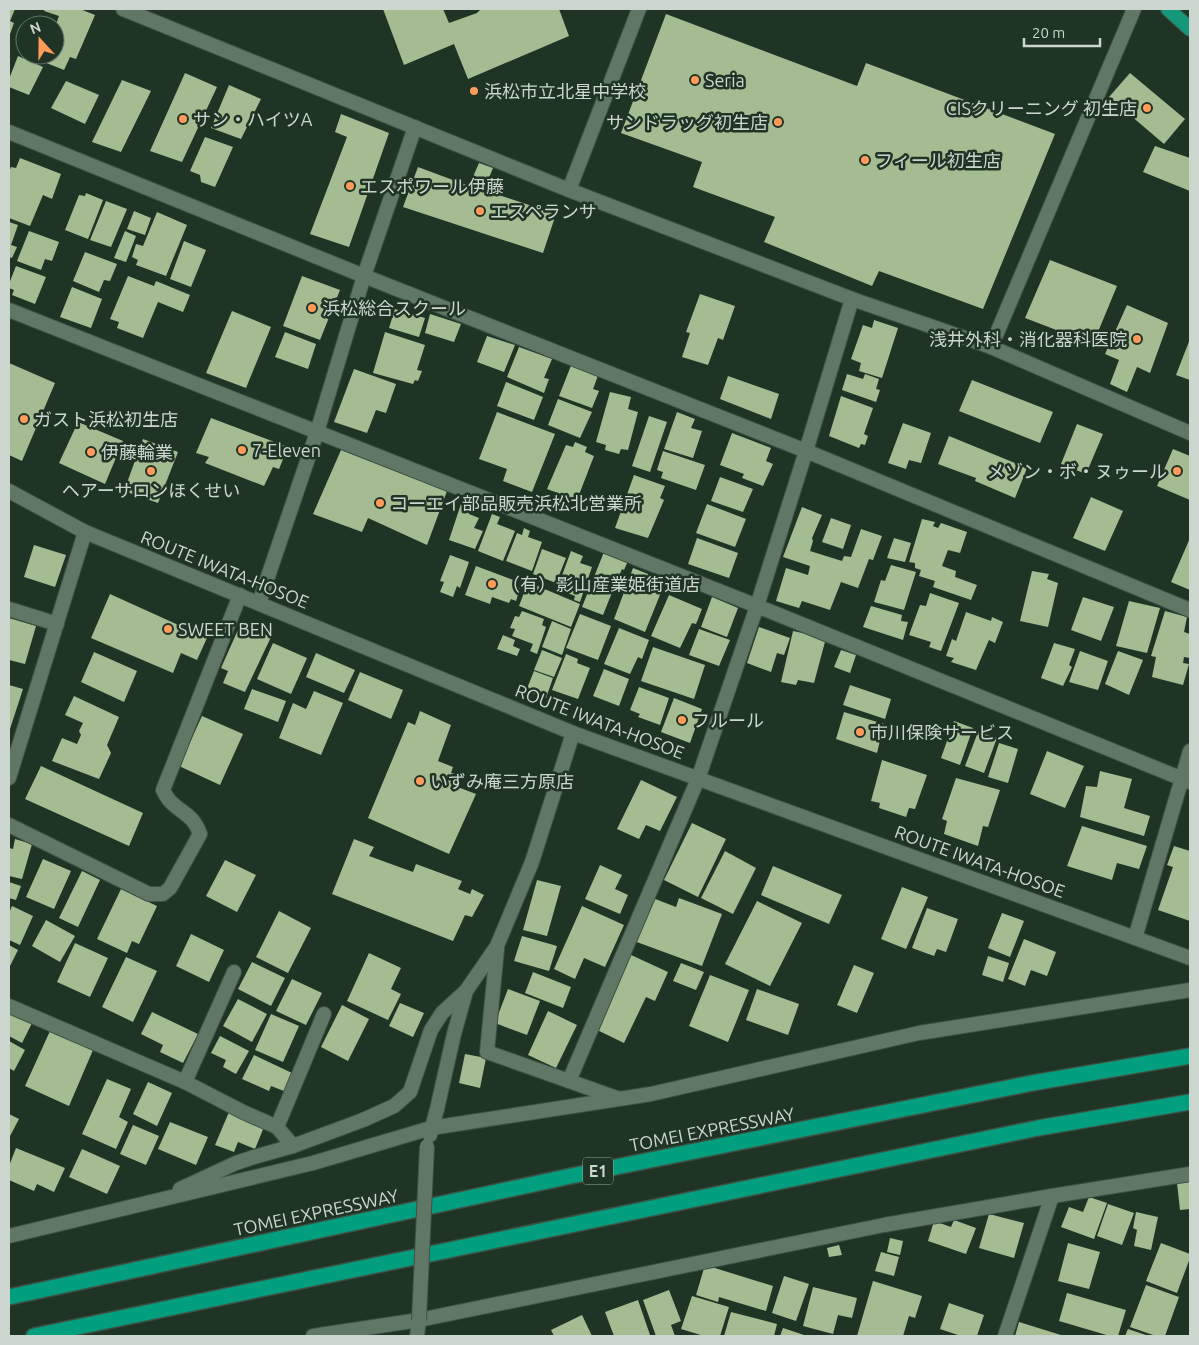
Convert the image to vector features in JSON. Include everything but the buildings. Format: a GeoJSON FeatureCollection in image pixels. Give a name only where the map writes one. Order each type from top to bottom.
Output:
{"type":"FeatureCollection","features":[{"type":"Feature","properties":{"kind":"highway"},"geometry":{"type":"LineString","coordinates":[[1168,9],[1190,29]]}},
{"type":"Feature","properties":{"kind":"highway","name":"TOMEI EXPRESSWAY"},"geometry":{"type":"LineString","coordinates":[[9,1297],[571,1176],[1022,1085],[1190,1056]]}},
{"type":"Feature","properties":{"kind":"highway"},"geometry":{"type":"LineString","coordinates":[[34,1336],[1038,1128],[1190,1102]]}},
{"type":"Feature","properties":{"kind":"street"},"geometry":{"type":"LineString","coordinates":[[123,9],[569,190],[852,298],[991,347],[1190,432]]}},
{"type":"Feature","properties":{"kind":"street"},"geometry":{"type":"LineString","coordinates":[[569,190],[639,9]]}},
{"type":"Feature","properties":{"kind":"street"},"geometry":{"type":"LineString","coordinates":[[991,347],[1134,9]]}},
{"type":"Feature","properties":{"kind":"street"},"geometry":{"type":"LineString","coordinates":[[259,603],[318,432],[364,276],[415,127]]}},
{"type":"Feature","properties":{"kind":"street"},"geometry":{"type":"LineString","coordinates":[[9,132],[364,276],[806,451],[1190,610]]}},
{"type":"Feature","properties":{"kind":"street"},"geometry":{"type":"LineString","coordinates":[[569,1081],[698,779],[757,606],[852,298]]}},
{"type":"Feature","properties":{"kind":"street"},"geometry":{"type":"LineString","coordinates":[[9,310],[757,606],[1186,780]]}},
{"type":"Feature","properties":{"kind":"street","name":"ROUTE IWATA-HOSOE"},"geometry":{"type":"LineString","coordinates":[[9,491],[85,532],[572,733],[1190,958]]}},
{"type":"Feature","properties":{"kind":"street"},"geometry":{"type":"LineString","coordinates":[[9,778],[13,751],[85,532]]}},
{"type":"Feature","properties":{"kind":"street"},"geometry":{"type":"LineString","coordinates":[[9,825],[149,894],[163,894],[170,888],[200,834],[197,824],[168,800],[163,790],[240,595]]}},
{"type":"Feature","properties":{"kind":"street"},"geometry":{"type":"LineString","coordinates":[[9,609],[56,624]]}},
{"type":"Feature","properties":{"kind":"street"},"geometry":{"type":"LineString","coordinates":[[166,1198],[176,1190],[236,1164],[293,1146],[363,1120],[394,1106],[410,1092],[431,1030],[442,1013],[466,991],[497,946],[532,862],[572,733]]}},
{"type":"Feature","properties":{"kind":"street"},"geometry":{"type":"LineString","coordinates":[[1135,938],[1186,780],[1190,751]]}},
{"type":"Feature","properties":{"kind":"street"},"geometry":{"type":"LineString","coordinates":[[497,946],[487,1052],[620,1099]]}},
{"type":"Feature","properties":{"kind":"street"},"geometry":{"type":"LineString","coordinates":[[185,1082],[234,972]]}},
{"type":"Feature","properties":{"kind":"street"},"geometry":{"type":"LineString","coordinates":[[9,1236],[313,1163],[431,1128],[651,1094],[919,1033],[1190,990]]}},
{"type":"Feature","properties":{"kind":"street"},"geometry":{"type":"LineString","coordinates":[[417,1336],[427,1146],[466,991]]}},
{"type":"Feature","properties":{"kind":"street"},"geometry":{"type":"LineString","coordinates":[[9,1006],[185,1082],[277,1127],[293,1146]]}},
{"type":"Feature","properties":{"kind":"street"},"geometry":{"type":"LineString","coordinates":[[277,1127],[324,1014]]}},
{"type":"Feature","properties":{"kind":"street"},"geometry":{"type":"LineString","coordinates":[[313,1336],[419,1320],[884,1225],[1190,1174]]}},
{"type":"Feature","properties":{"kind":"street"},"geometry":{"type":"LineString","coordinates":[[1005,1336],[1052,1196]]}},
{"type":"Feature","properties":{"kind":"place","name":"Seria"},"geometry":{"type":"Point","coordinates":[695,80]}},
{"type":"Feature","properties":{"kind":"place","name":"浜松市立北星中学校"},"geometry":{"type":"Point","coordinates":[474,91]}},
{"type":"Feature","properties":{"kind":"place","name":"CISクリーニング 初生店"},"geometry":{"type":"Point","coordinates":[1147,108]}},
{"type":"Feature","properties":{"kind":"place","name":"サン・ハイツA"},"geometry":{"type":"Point","coordinates":[183,119]}},
{"type":"Feature","properties":{"kind":"place","name":"サンドラッグ初生店"},"geometry":{"type":"Point","coordinates":[778,122]}},
{"type":"Feature","properties":{"kind":"place","name":"フィール初生店"},"geometry":{"type":"Point","coordinates":[865,160]}},
{"type":"Feature","properties":{"kind":"place","name":"エスポワール伊藤"},"geometry":{"type":"Point","coordinates":[350,186]}},
{"type":"Feature","properties":{"kind":"place","name":"エスペランサ"},"geometry":{"type":"Point","coordinates":[480,211]}},
{"type":"Feature","properties":{"kind":"place","name":"浜松総合スクール"},"geometry":{"type":"Point","coordinates":[312,308]}},
{"type":"Feature","properties":{"kind":"place","name":"浅井外科・消化器科医院"},"geometry":{"type":"Point","coordinates":[1137,339]}},
{"type":"Feature","properties":{"kind":"place","name":"ガスト浜松初生店"},"geometry":{"type":"Point","coordinates":[24,419]}},
{"type":"Feature","properties":{"kind":"place","name":"7-Eleven"},"geometry":{"type":"Point","coordinates":[242,450]}},
{"type":"Feature","properties":{"kind":"place","name":"伊藤輪業"},"geometry":{"type":"Point","coordinates":[91,452]}},
{"type":"Feature","properties":{"kind":"place","name":"ヘアーサロンほくせい"},"geometry":{"type":"Point","coordinates":[151,471]}},
{"type":"Feature","properties":{"kind":"place","name":"メゾン・ボ・ヌゥール"},"geometry":{"type":"Point","coordinates":[1177,471]}},
{"type":"Feature","properties":{"kind":"place","name":"コーエイ部品販売浜松北営業所"},"geometry":{"type":"Point","coordinates":[380,503]}},
{"type":"Feature","properties":{"kind":"place","name":"（有）影山産業姫街道店"},"geometry":{"type":"Point","coordinates":[492,584]}},
{"type":"Feature","properties":{"kind":"place","name":"SWEET BEN"},"geometry":{"type":"Point","coordinates":[168,629]}},
{"type":"Feature","properties":{"kind":"place","name":"フルール"},"geometry":{"type":"Point","coordinates":[682,720]}},
{"type":"Feature","properties":{"kind":"place","name":"市川保険サービス"},"geometry":{"type":"Point","coordinates":[860,732]}},
{"type":"Feature","properties":{"kind":"place","name":"いずみ庵三方原店"},"geometry":{"type":"Point","coordinates":[420,781]}}]}
